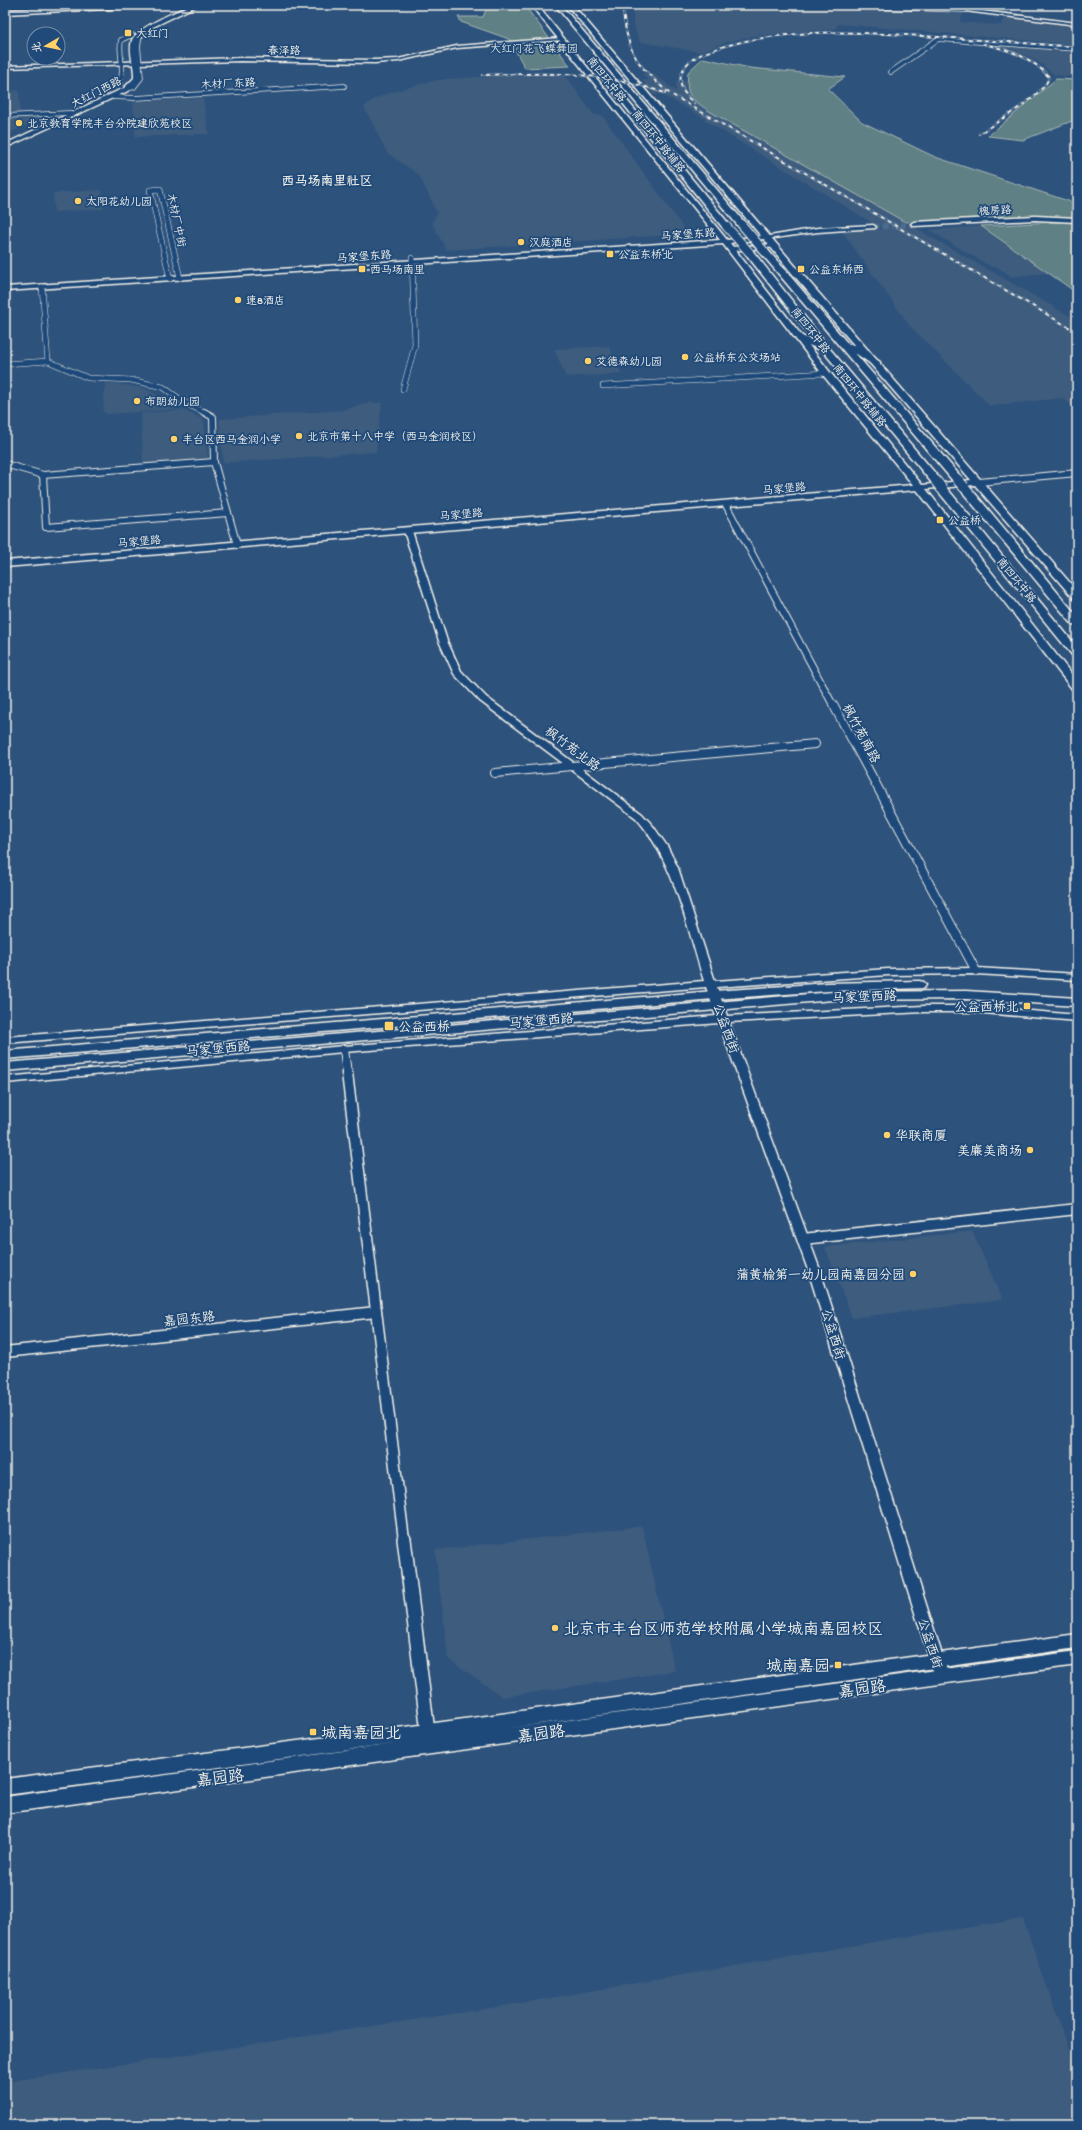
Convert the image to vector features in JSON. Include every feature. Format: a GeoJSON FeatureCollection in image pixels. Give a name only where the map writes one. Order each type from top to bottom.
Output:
{"type":"FeatureCollection","features":[{"type":"Feature","properties":{"kind":"highway"},"geometry":{"type":"LineString","coordinates":[[6,6],[43,5]]}},
{"type":"Feature","properties":{"kind":"highway"},"geometry":{"type":"LineString","coordinates":[[5,13],[146,5]]}},
{"type":"Feature","properties":{"kind":"highway","name":"南四环中路"},"geometry":{"type":"LineString","coordinates":[[558,5],[1077,623]]}},
{"type":"Feature","properties":{"kind":"highway"},"geometry":{"type":"LineString","coordinates":[[610,53],[616,73]]}},
{"type":"Feature","properties":{"kind":"highway","name":"南四环中路"},"geometry":{"type":"LineString","coordinates":[[589,56],[726,226],[749,252],[827,351],[1077,654]]}},
{"type":"Feature","properties":{"kind":"highway"},"geometry":{"type":"LineString","coordinates":[[583,64],[608,81]]}},
{"type":"Feature","properties":{"kind":"highway"},"geometry":{"type":"LineString","coordinates":[[636,97],[647,103],[659,117],[672,124]]}},
{"type":"Feature","properties":{"kind":"highway"},"geometry":{"type":"LineString","coordinates":[[652,152],[653,135]]}},
{"type":"Feature","properties":{"kind":"highway"},"geometry":{"type":"LineString","coordinates":[[835,336],[877,364]]}},
{"type":"Feature","properties":{"kind":"highway"},"geometry":{"type":"LineString","coordinates":[[800,338],[827,351]]}},
{"type":"Feature","properties":{"kind":"highway"},"geometry":{"type":"LineString","coordinates":[[1069,644],[1077,661]]}},
{"type":"Feature","properties":{"kind":"main road","name":"大红门西路"},"geometry":{"type":"LineString","coordinates":[[5,142],[124,88],[128,75],[125,61],[128,41],[132,35],[142,27],[186,5]]}},
{"type":"Feature","properties":{"kind":"main road","name":"大红门西路"},"geometry":{"type":"LineString","coordinates":[[5,146],[113,97],[140,74],[135,40],[140,34],[154,25],[195,5]]}},
{"type":"Feature","properties":{"kind":"main road","name":"南四环中路辅路"},"geometry":{"type":"LineString","coordinates":[[534,5],[583,64],[723,240],[826,373],[920,487],[1077,688]]}},
{"type":"Feature","properties":{"kind":"main road","name":"南四环中路辅路"},"geometry":{"type":"LineString","coordinates":[[570,5],[768,237],[794,270],[877,364],[1077,597]]}},
{"type":"Feature","properties":{"kind":"main road","name":"马家堡东路"},"geometry":{"type":"LineString","coordinates":[[5,284],[179,276],[768,237]]}},
{"type":"Feature","properties":{"kind":"main road","name":"马家堡东路"},"geometry":{"type":"LineString","coordinates":[[5,289],[170,276]]}},
{"type":"Feature","properties":{"kind":"main road","name":"马家堡路"},"geometry":{"type":"LineString","coordinates":[[5,564],[726,505],[979,482]]}},
{"type":"Feature","properties":{"kind":"main road","name":"马家堡西路"},"geometry":{"type":"LineString","coordinates":[[5,1055],[714,994],[828,987],[895,985],[1077,992]]}},
{"type":"Feature","properties":{"kind":"main road","name":"马家堡西路"},"geometry":{"type":"LineString","coordinates":[[5,1067],[714,994],[833,996],[966,995],[1077,1002]]}},
{"type":"Feature","properties":{"kind":"main road","name":"嘉园路"},"geometry":{"type":"LineString","coordinates":[[5,1787],[428,1732],[1077,1641]]}},
{"type":"Feature","properties":{"kind":"main road","name":"嘉园路"},"geometry":{"type":"LineString","coordinates":[[5,1805],[1077,1658]]}},
{"type":"Feature","properties":{"kind":"street"},"geometry":{"type":"LineString","coordinates":[[856,6],[964,7],[1077,24]]}},
{"type":"Feature","properties":{"kind":"street","name":"春泽路"},"geometry":{"type":"LineString","coordinates":[[5,67],[138,60],[282,59],[388,61],[410,59],[457,47],[561,38]]}},
{"type":"Feature","properties":{"kind":"street"},"geometry":{"type":"LineString","coordinates":[[891,72],[938,39],[1077,49]]}},
{"type":"Feature","properties":{"kind":"street","name":"木材厂东路"},"geometry":{"type":"LineString","coordinates":[[113,97],[135,98],[344,86]]}},
{"type":"Feature","properties":{"kind":"street"},"geometry":{"type":"LineString","coordinates":[[5,116],[70,113]]}},
{"type":"Feature","properties":{"kind":"street","name":"木材厂中街"},"geometry":{"type":"LineString","coordinates":[[170,276],[150,190],[160,189],[179,276]]}},
{"type":"Feature","properties":{"kind":"street","name":"槐房路"},"geometry":{"type":"LineString","coordinates":[[914,224],[1035,218],[1077,220]]}},
{"type":"Feature","properties":{"kind":"street"},"geometry":{"type":"LineString","coordinates":[[768,237],[818,230],[873,227]]}},
{"type":"Feature","properties":{"kind":"street"},"geometry":{"type":"LineString","coordinates":[[730,249],[775,246]]}},
{"type":"Feature","properties":{"kind":"street"},"geometry":{"type":"LineString","coordinates":[[403,389],[415,345],[413,261]]}},
{"type":"Feature","properties":{"kind":"street"},"geometry":{"type":"LineString","coordinates":[[42,287],[48,361]]}},
{"type":"Feature","properties":{"kind":"street"},"geometry":{"type":"LineString","coordinates":[[5,364],[48,361],[68,371],[88,378],[131,380],[163,387],[187,404],[213,417],[214,462],[237,545]]}},
{"type":"Feature","properties":{"kind":"street"},"geometry":{"type":"LineString","coordinates":[[603,386],[826,373]]}},
{"type":"Feature","properties":{"kind":"street"},"geometry":{"type":"LineString","coordinates":[[5,464],[43,475],[214,462]]}},
{"type":"Feature","properties":{"kind":"street"},"geometry":{"type":"LineString","coordinates":[[979,482],[1077,473]]}},
{"type":"Feature","properties":{"kind":"street"},"geometry":{"type":"LineString","coordinates":[[43,475],[46,527],[228,513]]}},
{"type":"Feature","properties":{"kind":"street","name":"枫竹苑南路"},"geometry":{"type":"LineString","coordinates":[[726,505],[976,972]]}},
{"type":"Feature","properties":{"kind":"street","name":"枫竹苑北路"},"geometry":{"type":"LineString","coordinates":[[408,531],[443,641],[457,672],[483,699],[639,816],[657,835],[673,868],[714,994]]}},
{"type":"Feature","properties":{"kind":"street"},"geometry":{"type":"LineString","coordinates":[[495,773],[575,767],[815,744]]}},
{"type":"Feature","properties":{"kind":"street","name":"马家堡西路"},"geometry":{"type":"LineString","coordinates":[[5,1040],[714,994],[872,972],[976,972],[1077,977]]}},
{"type":"Feature","properties":{"kind":"street","name":"公益西街"},"geometry":{"type":"LineString","coordinates":[[714,994],[803,1239],[942,1677]]}},
{"type":"Feature","properties":{"kind":"street","name":"马家堡西路"},"geometry":{"type":"LineString","coordinates":[[5,1080],[344,1049],[723,1019],[924,1009],[972,1010],[1077,1018]]}},
{"type":"Feature","properties":{"kind":"street"},"geometry":{"type":"LineString","coordinates":[[344,1049],[428,1732]]}},
{"type":"Feature","properties":{"kind":"street"},"geometry":{"type":"LineString","coordinates":[[803,1239],[1077,1209]]}},
{"type":"Feature","properties":{"kind":"street","name":"嘉园东路"},"geometry":{"type":"LineString","coordinates":[[5,1352],[376,1312]]}},
{"type":"Feature","properties":{"kind":"shaded area"},"geometry":{"type":"Polygon","coordinates":[[[633,5],[766,7],[767,5],[816,5],[964,12],[960,22],[1001,25],[1005,16],[1077,26],[1077,45],[838,24],[835,29],[755,36],[727,42],[700,52],[640,42],[633,23],[633,5]]]}},
{"type":"Feature","properties":{"kind":"shaded area"},"geometry":{"type":"Polygon","coordinates":[[[995,45],[1077,50],[1077,77],[1054,75],[1043,65],[1029,57],[995,45]]]}},
{"type":"Feature","properties":{"kind":"shaded area"},"geometry":{"type":"Polygon","coordinates":[[[537,73],[564,74],[594,115],[602,115],[688,234],[446,250],[432,223],[437,213],[419,175],[387,153],[364,107],[374,99],[427,82],[446,79],[537,73]]]}},
{"type":"Feature","properties":{"kind":"shaded area"},"geometry":{"type":"Polygon","coordinates":[[[653,73],[676,91],[676,80],[687,81],[687,90],[709,111],[1077,320],[1077,409],[1062,398],[990,406],[909,325],[842,231],[882,229],[704,120],[706,119],[661,94],[654,95],[642,80],[648,80],[642,74],[653,73]]]}},
{"type":"Feature","properties":{"kind":"shaded area"},"geometry":{"type":"Polygon","coordinates":[[[19,90],[20,113],[5,114],[5,91],[19,90]]]}},
{"type":"Feature","properties":{"kind":"shaded area"},"geometry":{"type":"Polygon","coordinates":[[[203,98],[209,134],[135,137],[133,101],[203,98]]]}},
{"type":"Feature","properties":{"kind":"shaded area","name":"北京教育学院丰台分院建欣苑校区"},"geometry":{"type":"Polygon","coordinates":[[[46,117],[25,126],[5,135],[5,119],[46,117]]]}},
{"type":"Feature","properties":{"kind":"shaded area","name":"太阳花幼儿园"},"geometry":{"type":"Polygon","coordinates":[[[102,190],[104,209],[54,212],[53,193],[102,190]]]}},
{"type":"Feature","properties":{"kind":"shaded area"},"geometry":{"type":"Polygon","coordinates":[[[981,226],[1047,273],[1009,277],[1010,275],[997,267],[991,267],[929,230],[981,226]]]}},
{"type":"Feature","properties":{"kind":"shaded area","name":"艾德森幼儿园"},"geometry":{"type":"Polygon","coordinates":[[[609,346],[622,374],[566,377],[554,349],[609,346]]]}},
{"type":"Feature","properties":{"kind":"shaded area","name":"布朗幼儿园"},"geometry":{"type":"Polygon","coordinates":[[[105,382],[144,388],[183,409],[109,414],[103,412],[105,382]]]}},
{"type":"Feature","properties":{"kind":"shaded area","name":"北京市第十八中学（西马金润校区）"},"geometry":{"type":"Polygon","coordinates":[[[368,403],[382,403],[376,452],[223,463],[219,419],[342,410],[368,403]]]}},
{"type":"Feature","properties":{"kind":"shaded area","name":"丰台区西马金润小学"},"geometry":{"type":"Polygon","coordinates":[[[183,410],[204,420],[208,459],[143,464],[141,413],[183,410]]]}},
{"type":"Feature","properties":{"kind":"shaded area","name":"蒲黄榆第一幼儿园南嘉园分园"},"geometry":{"type":"Polygon","coordinates":[[[972,1231],[1003,1300],[852,1318],[825,1247],[972,1231]]]}},
{"type":"Feature","properties":{"kind":"shaded area","name":"北京市丰台区师范学校附属小学城南嘉园校区"},"geometry":{"type":"Polygon","coordinates":[[[642,1526],[675,1671],[503,1697],[448,1659],[435,1550],[642,1526]]]}},
{"type":"Feature","properties":{"kind":"shaded area"},"geometry":{"type":"Polygon","coordinates":[[[1023,1919],[1077,2071],[1077,2125],[5,2125],[5,2082],[497,2007],[896,1938],[1023,1919]]]}},
{"type":"Feature","properties":{"kind":"green space","name":"大红门花飞蝶舞园"},"geometry":{"type":"Polygon","coordinates":[[[488,5],[525,6],[570,66],[525,68],[509,39],[461,22],[458,17],[483,17],[488,5]]]}},
{"type":"Feature","properties":{"kind":"green space"},"geometry":{"type":"Polygon","coordinates":[[[703,58],[750,68],[845,77],[828,89],[862,122],[935,157],[1077,204],[1077,217],[1040,216],[905,222],[697,103],[688,92],[688,72],[703,58]]]}},
{"type":"Feature","properties":{"kind":"green space"},"geometry":{"type":"Polygon","coordinates":[[[1056,79],[1077,80],[1077,119],[1023,140],[988,136],[1056,79]]]}},
{"type":"Feature","properties":{"kind":"green space"},"geometry":{"type":"Polygon","coordinates":[[[1077,222],[1077,293],[981,226],[1077,222]]]}},
{"type":"Feature","properties":{"kind":"tunnel"},"geometry":{"type":"LineString","coordinates":[[873,227],[914,224]]}},
{"type":"Feature","properties":{"kind":"railway"},"geometry":{"type":"LineString","coordinates":[[622,5],[627,34],[634,55],[647,73],[669,93],[1077,332]]}},
{"type":"Feature","properties":{"kind":"railway"},"geometry":{"type":"LineString","coordinates":[[694,103],[684,93],[680,81],[685,66],[694,58],[706,52],[725,46],[778,36],[831,32],[955,38],[1077,47]]}},
{"type":"Feature","properties":{"kind":"railway"},"geometry":{"type":"LineString","coordinates":[[979,134],[1007,116],[1039,92],[1046,84],[1049,77],[1028,59],[1020,55],[984,44]]}},
{"type":"Feature","properties":{"kind":"railway"},"geometry":{"type":"LineString","coordinates":[[482,75],[552,74],[597,77],[620,80],[665,93]]}},
{"type":"Feature","properties":{"kind":"place","name":"大红门"},"geometry":{"type":"Point","coordinates":[128,33]}},
{"type":"Feature","properties":{"kind":"place","name":"北京教育学院丰台分院建欣苑校区"},"geometry":{"type":"Point","coordinates":[19,123]}},
{"type":"Feature","properties":{"kind":"place","name":"太阳花幼儿园"},"geometry":{"type":"Point","coordinates":[78,201]}},
{"type":"Feature","properties":{"kind":"place","name":"汉庭酒店"},"geometry":{"type":"Point","coordinates":[521,242]}},
{"type":"Feature","properties":{"kind":"place","name":"公益东桥北"},"geometry":{"type":"Point","coordinates":[610,254]}},
{"type":"Feature","properties":{"kind":"place","name":"西马场南里"},"geometry":{"type":"Point","coordinates":[362,269]}},
{"type":"Feature","properties":{"kind":"place","name":"公益东桥西"},"geometry":{"type":"Point","coordinates":[801,269]}},
{"type":"Feature","properties":{"kind":"place","name":"速8酒店"},"geometry":{"type":"Point","coordinates":[238,300]}},
{"type":"Feature","properties":{"kind":"place","name":"公益桥东公交场站"},"geometry":{"type":"Point","coordinates":[685,357]}},
{"type":"Feature","properties":{"kind":"place","name":"艾德森幼儿园"},"geometry":{"type":"Point","coordinates":[588,361]}},
{"type":"Feature","properties":{"kind":"place","name":"布朗幼儿园"},"geometry":{"type":"Point","coordinates":[137,401]}},
{"type":"Feature","properties":{"kind":"place","name":"北京市第十八中学（西马金润校区）"},"geometry":{"type":"Point","coordinates":[299,436]}},
{"type":"Feature","properties":{"kind":"place","name":"丰台区西马金润小学"},"geometry":{"type":"Point","coordinates":[174,439]}},
{"type":"Feature","properties":{"kind":"place","name":"公益桥"},"geometry":{"type":"Point","coordinates":[940,520]}},
{"type":"Feature","properties":{"kind":"place","name":"公益西桥北"},"geometry":{"type":"Point","coordinates":[1027,1006]}},
{"type":"Feature","properties":{"kind":"place","name":"公益西桥"},"geometry":{"type":"Point","coordinates":[389,1026]}},
{"type":"Feature","properties":{"kind":"place","name":"华联商厦"},"geometry":{"type":"Point","coordinates":[887,1135]}},
{"type":"Feature","properties":{"kind":"place","name":"美廉美商场"},"geometry":{"type":"Point","coordinates":[1030,1150]}},
{"type":"Feature","properties":{"kind":"place","name":"蒲黄榆第一幼儿园南嘉园分园"},"geometry":{"type":"Point","coordinates":[913,1274]}},
{"type":"Feature","properties":{"kind":"place","name":"北京市丰台区师范学校附属小学城南嘉园校区"},"geometry":{"type":"Point","coordinates":[555,1628]}},
{"type":"Feature","properties":{"kind":"place","name":"城南嘉园"},"geometry":{"type":"Point","coordinates":[838,1665]}},
{"type":"Feature","properties":{"kind":"place","name":"城南嘉园北"},"geometry":{"type":"Point","coordinates":[313,1732]}},
{"type":"Feature","properties":{"kind":"district","name":"西马场南里社区"},"geometry":{"type":"Point","coordinates":[327,180]}}]}
